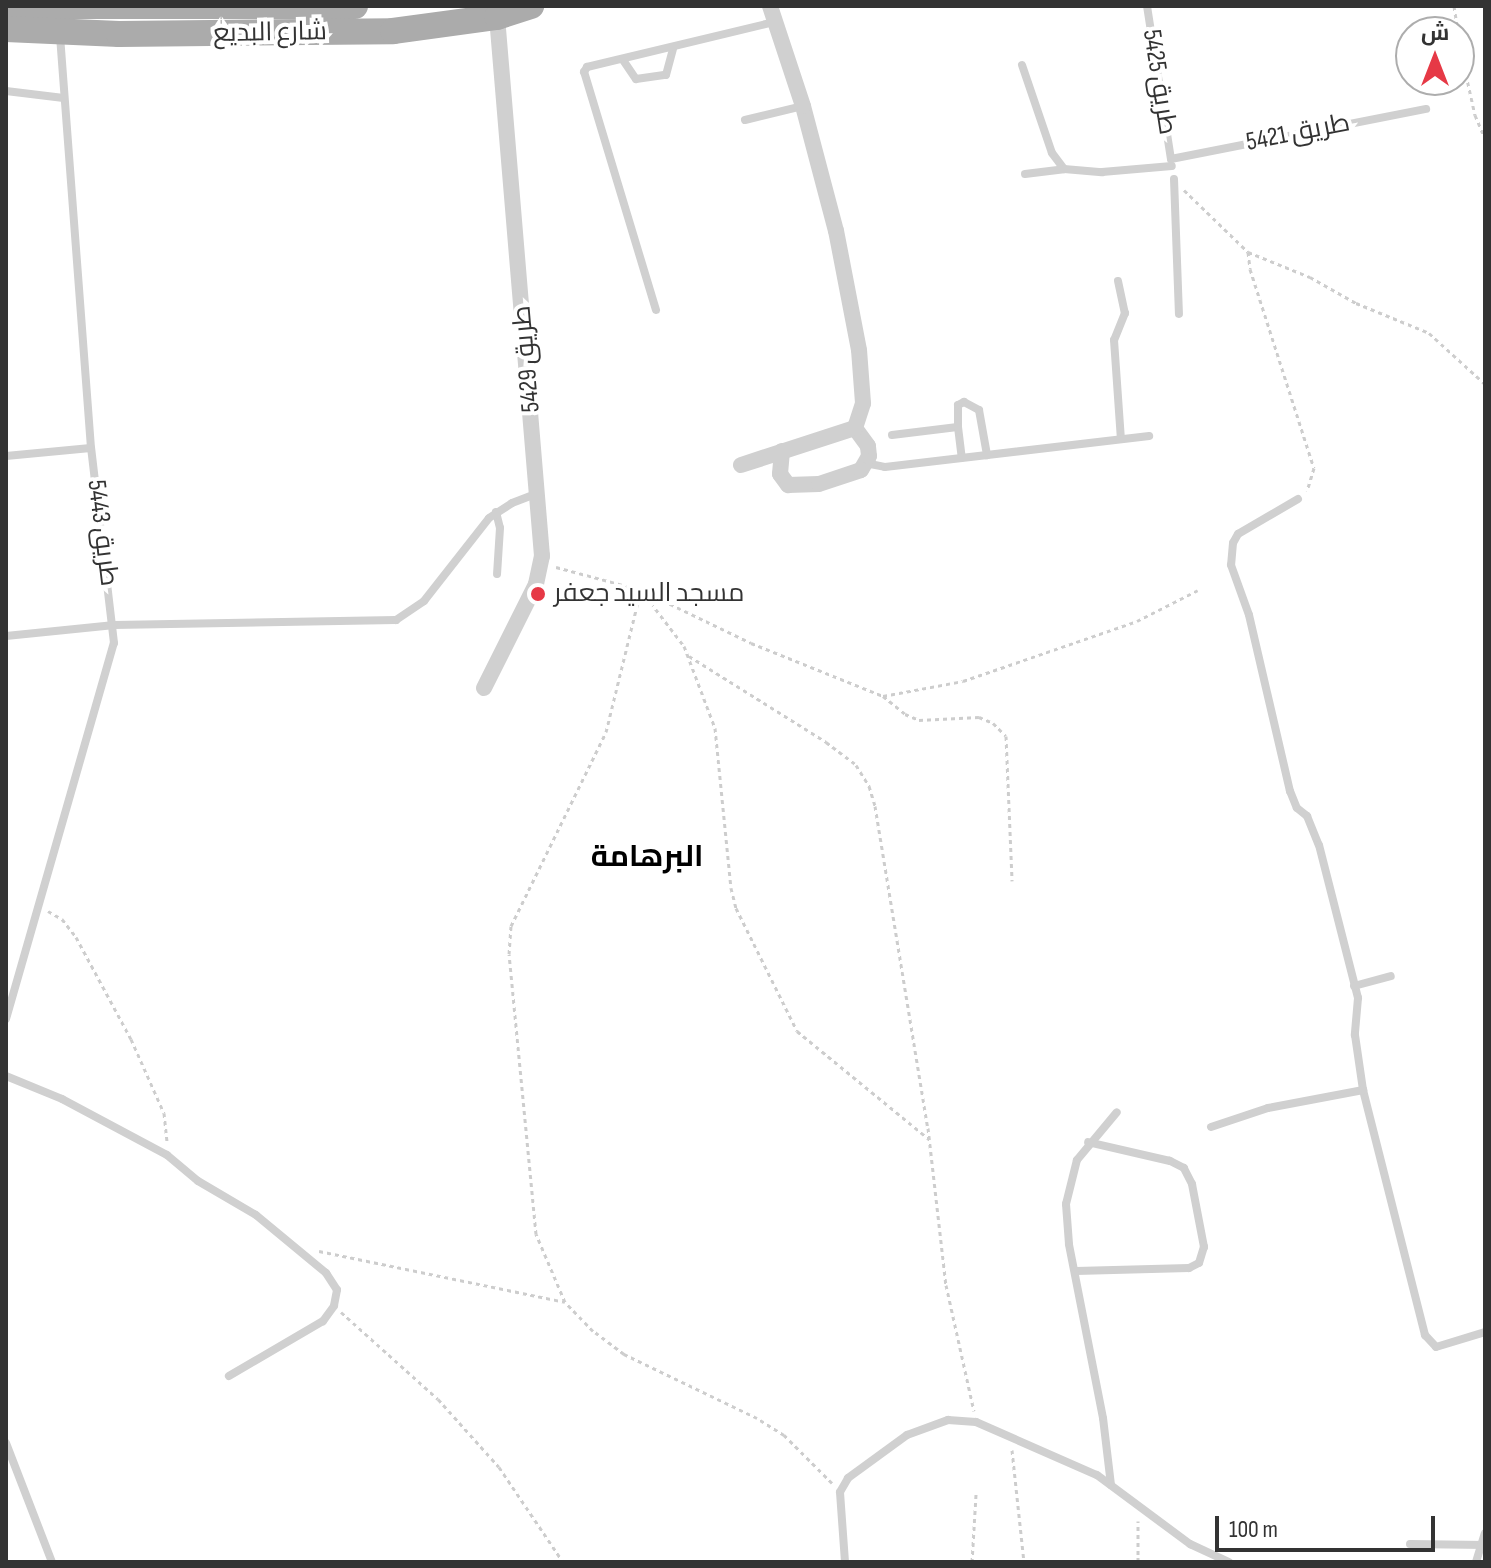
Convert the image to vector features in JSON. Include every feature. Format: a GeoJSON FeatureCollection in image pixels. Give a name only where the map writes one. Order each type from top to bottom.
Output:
{"type":"FeatureCollection","features":[{"type":"Feature","properties":{"kind":"main road","name":"شارع البديع"},"geometry":{"type":"LineString","coordinates":[[12,6],[355,6]]}},
{"type":"Feature","properties":{"kind":"main road","name":"شارع البديع"},"geometry":{"type":"LineString","coordinates":[[6,29],[59,33],[393,31],[497,17],[531,6]]}},
{"type":"Feature","properties":{"kind":"street"},"geometry":{"type":"LineString","coordinates":[[772,14],[803,106],[836,231],[859,350],[863,403],[855,428]]}},
{"type":"Feature","properties":{"kind":"street","name":"طريق 5429"},"geometry":{"type":"LineString","coordinates":[[484,688],[536,584],[541,562],[539,493],[497,17]]}},
{"type":"Feature","properties":{"kind":"street"},"geometry":{"type":"LineString","coordinates":[[741,465],[855,428]]}},
{"type":"Feature","properties":{"kind":"street"},"geometry":{"type":"LineString","coordinates":[[782,451],[780,474],[788,485],[799,487],[861,470],[868,446],[855,428]]}},
{"type":"Feature","properties":{"kind":"lane","name":"طريق 5425"},"geometry":{"type":"LineString","coordinates":[[1147,6],[1171,162]]}},
{"type":"Feature","properties":{"kind":"lane"},"geometry":{"type":"LineString","coordinates":[[656,310],[584,78],[587,67],[673,48],[772,14]]}},
{"type":"Feature","properties":{"kind":"lane","name":"طريق 5443"},"geometry":{"type":"LineString","coordinates":[[6,1019],[114,643],[91,448],[59,33]]}},
{"type":"Feature","properties":{"kind":"lane"},"geometry":{"type":"LineString","coordinates":[[623,60],[636,79],[666,75],[673,48]]}},
{"type":"Feature","properties":{"kind":"lane"},"geometry":{"type":"LineString","coordinates":[[1022,65],[1052,153],[1064,169]]}},
{"type":"Feature","properties":{"kind":"lane"},"geometry":{"type":"LineString","coordinates":[[6,91],[64,98]]}},
{"type":"Feature","properties":{"kind":"lane"},"geometry":{"type":"LineString","coordinates":[[745,120],[803,106]]}},
{"type":"Feature","properties":{"kind":"lane","name":"طريق 5421"},"geometry":{"type":"LineString","coordinates":[[1025,174],[1064,169],[1102,172],[1171,162],[1426,109]]}},
{"type":"Feature","properties":{"kind":"lane"},"geometry":{"type":"LineString","coordinates":[[1174,179],[1179,314]]}},
{"type":"Feature","properties":{"kind":"lane"},"geometry":{"type":"LineString","coordinates":[[1118,281],[1125,313],[1114,340],[1121,439]]}},
{"type":"Feature","properties":{"kind":"lane"},"geometry":{"type":"LineString","coordinates":[[962,458],[958,405],[964,402],[979,410],[987,455]]}},
{"type":"Feature","properties":{"kind":"lane"},"geometry":{"type":"LineString","coordinates":[[892,435],[958,427]]}},
{"type":"Feature","properties":{"kind":"lane"},"geometry":{"type":"LineString","coordinates":[[865,463],[885,467],[1149,436]]}},
{"type":"Feature","properties":{"kind":"lane"},"geometry":{"type":"LineString","coordinates":[[6,456],[91,448]]}},
{"type":"Feature","properties":{"kind":"lane"},"geometry":{"type":"LineString","coordinates":[[6,636],[114,625],[396,620],[424,601],[496,512],[539,493]]}},
{"type":"Feature","properties":{"kind":"lane"},"geometry":{"type":"LineString","coordinates":[[1298,499],[1238,534],[1233,543],[1231,565],[1249,615],[1290,791],[1297,808],[1307,816],[1319,845],[1358,998],[1357,1057],[1363,1090],[1425,1335],[1436,1347],[1485,1332]]}},
{"type":"Feature","properties":{"kind":"lane"},"geometry":{"type":"LineString","coordinates":[[496,512],[500,528],[497,574]]}},
{"type":"Feature","properties":{"kind":"lane"},"geometry":{"type":"LineString","coordinates":[[1354,986],[1391,976]]}},
{"type":"Feature","properties":{"kind":"lane"},"geometry":{"type":"LineString","coordinates":[[6,1076],[62,1099],[167,1155],[198,1181],[256,1215],[326,1273],[337,1290],[334,1306],[323,1321],[229,1376]]}},
{"type":"Feature","properties":{"kind":"lane"},"geometry":{"type":"LineString","coordinates":[[1211,1127],[1268,1108],[1363,1090]]}},
{"type":"Feature","properties":{"kind":"lane"},"geometry":{"type":"LineString","coordinates":[[1111,1485],[1103,1418],[1066,1204],[1077,1160],[1088,1142],[1117,1112]]}},
{"type":"Feature","properties":{"kind":"lane"},"geometry":{"type":"LineString","coordinates":[[1076,1271],[1189,1268],[1199,1263],[1204,1247],[1192,1184],[1184,1168],[1170,1161],[1088,1142]]}},
{"type":"Feature","properties":{"kind":"lane"},"geometry":{"type":"LineString","coordinates":[[845,1562],[840,1492],[861,1467],[907,1435],[948,1420],[976,1422],[1097,1475],[1190,1544],[1229,1562]]}},
{"type":"Feature","properties":{"kind":"lane"},"geometry":{"type":"LineString","coordinates":[[6,1443],[52,1562]]}},
{"type":"Feature","properties":{"kind":"lane"},"geometry":{"type":"LineString","coordinates":[[1476,1562],[1485,1533]]}},
{"type":"Feature","properties":{"kind":"lane"},"geometry":{"type":"LineString","coordinates":[[1410,1544],[1483,1544]]}},
{"type":"Feature","properties":{"kind":"path"},"geometry":{"type":"LineString","coordinates":[[1471,96],[1485,139]]}},
{"type":"Feature","properties":{"kind":"path"},"geometry":{"type":"LineString","coordinates":[[1174,179],[1248,252],[1310,277],[1356,303],[1429,333],[1485,384]]}},
{"type":"Feature","properties":{"kind":"path"},"geometry":{"type":"LineString","coordinates":[[1248,252],[1250,269],[1314,468],[1313,480],[1298,499]]}},
{"type":"Feature","properties":{"kind":"path"},"geometry":{"type":"LineString","coordinates":[[541,562],[641,590],[751,643],[883,696],[905,714],[919,720],[979,717],[993,723],[1006,736],[1012,881]]}},
{"type":"Feature","properties":{"kind":"path"},"geometry":{"type":"LineString","coordinates":[[641,590],[665,617],[689,656],[715,728],[731,888],[736,908],[797,1031],[929,1140]]}},
{"type":"Feature","properties":{"kind":"path"},"geometry":{"type":"LineString","coordinates":[[641,590],[606,732],[511,926],[509,954],[536,1234],[565,1302],[593,1331],[624,1354],[730,1404],[784,1435],[840,1492]]}},
{"type":"Feature","properties":{"kind":"path"},"geometry":{"type":"LineString","coordinates":[[883,696],[963,681],[1137,621],[1198,590]]}},
{"type":"Feature","properties":{"kind":"path"},"geometry":{"type":"LineString","coordinates":[[689,656],[826,742],[856,765],[869,786],[875,806],[929,1140],[946,1285],[976,1422]]}},
{"type":"Feature","properties":{"kind":"path"},"geometry":{"type":"LineString","coordinates":[[38,905],[62,919],[76,937],[131,1039],[164,1113],[167,1155]]}},
{"type":"Feature","properties":{"kind":"path"},"geometry":{"type":"LineString","coordinates":[[294,1246],[565,1302]]}},
{"type":"Feature","properties":{"kind":"path"},"geometry":{"type":"LineString","coordinates":[[334,1306],[438,1399],[499,1467],[563,1562]]}},
{"type":"Feature","properties":{"kind":"path"},"geometry":{"type":"LineString","coordinates":[[1011,1439],[1024,1562]]}},
{"type":"Feature","properties":{"kind":"path"},"geometry":{"type":"LineString","coordinates":[[972,1562],[976,1494]]}},
{"type":"Feature","properties":{"kind":"path"},"geometry":{"type":"LineString","coordinates":[[1138,1505],[1138,1562]]}},
{"type":"Feature","properties":{"kind":"place","name":"مسجد السيد جعفر"},"geometry":{"type":"Point","coordinates":[538,594]}},
{"type":"Feature","properties":{"kind":"district","name":"البرهامة"},"geometry":{"type":"Point","coordinates":[647,857]}}]}
